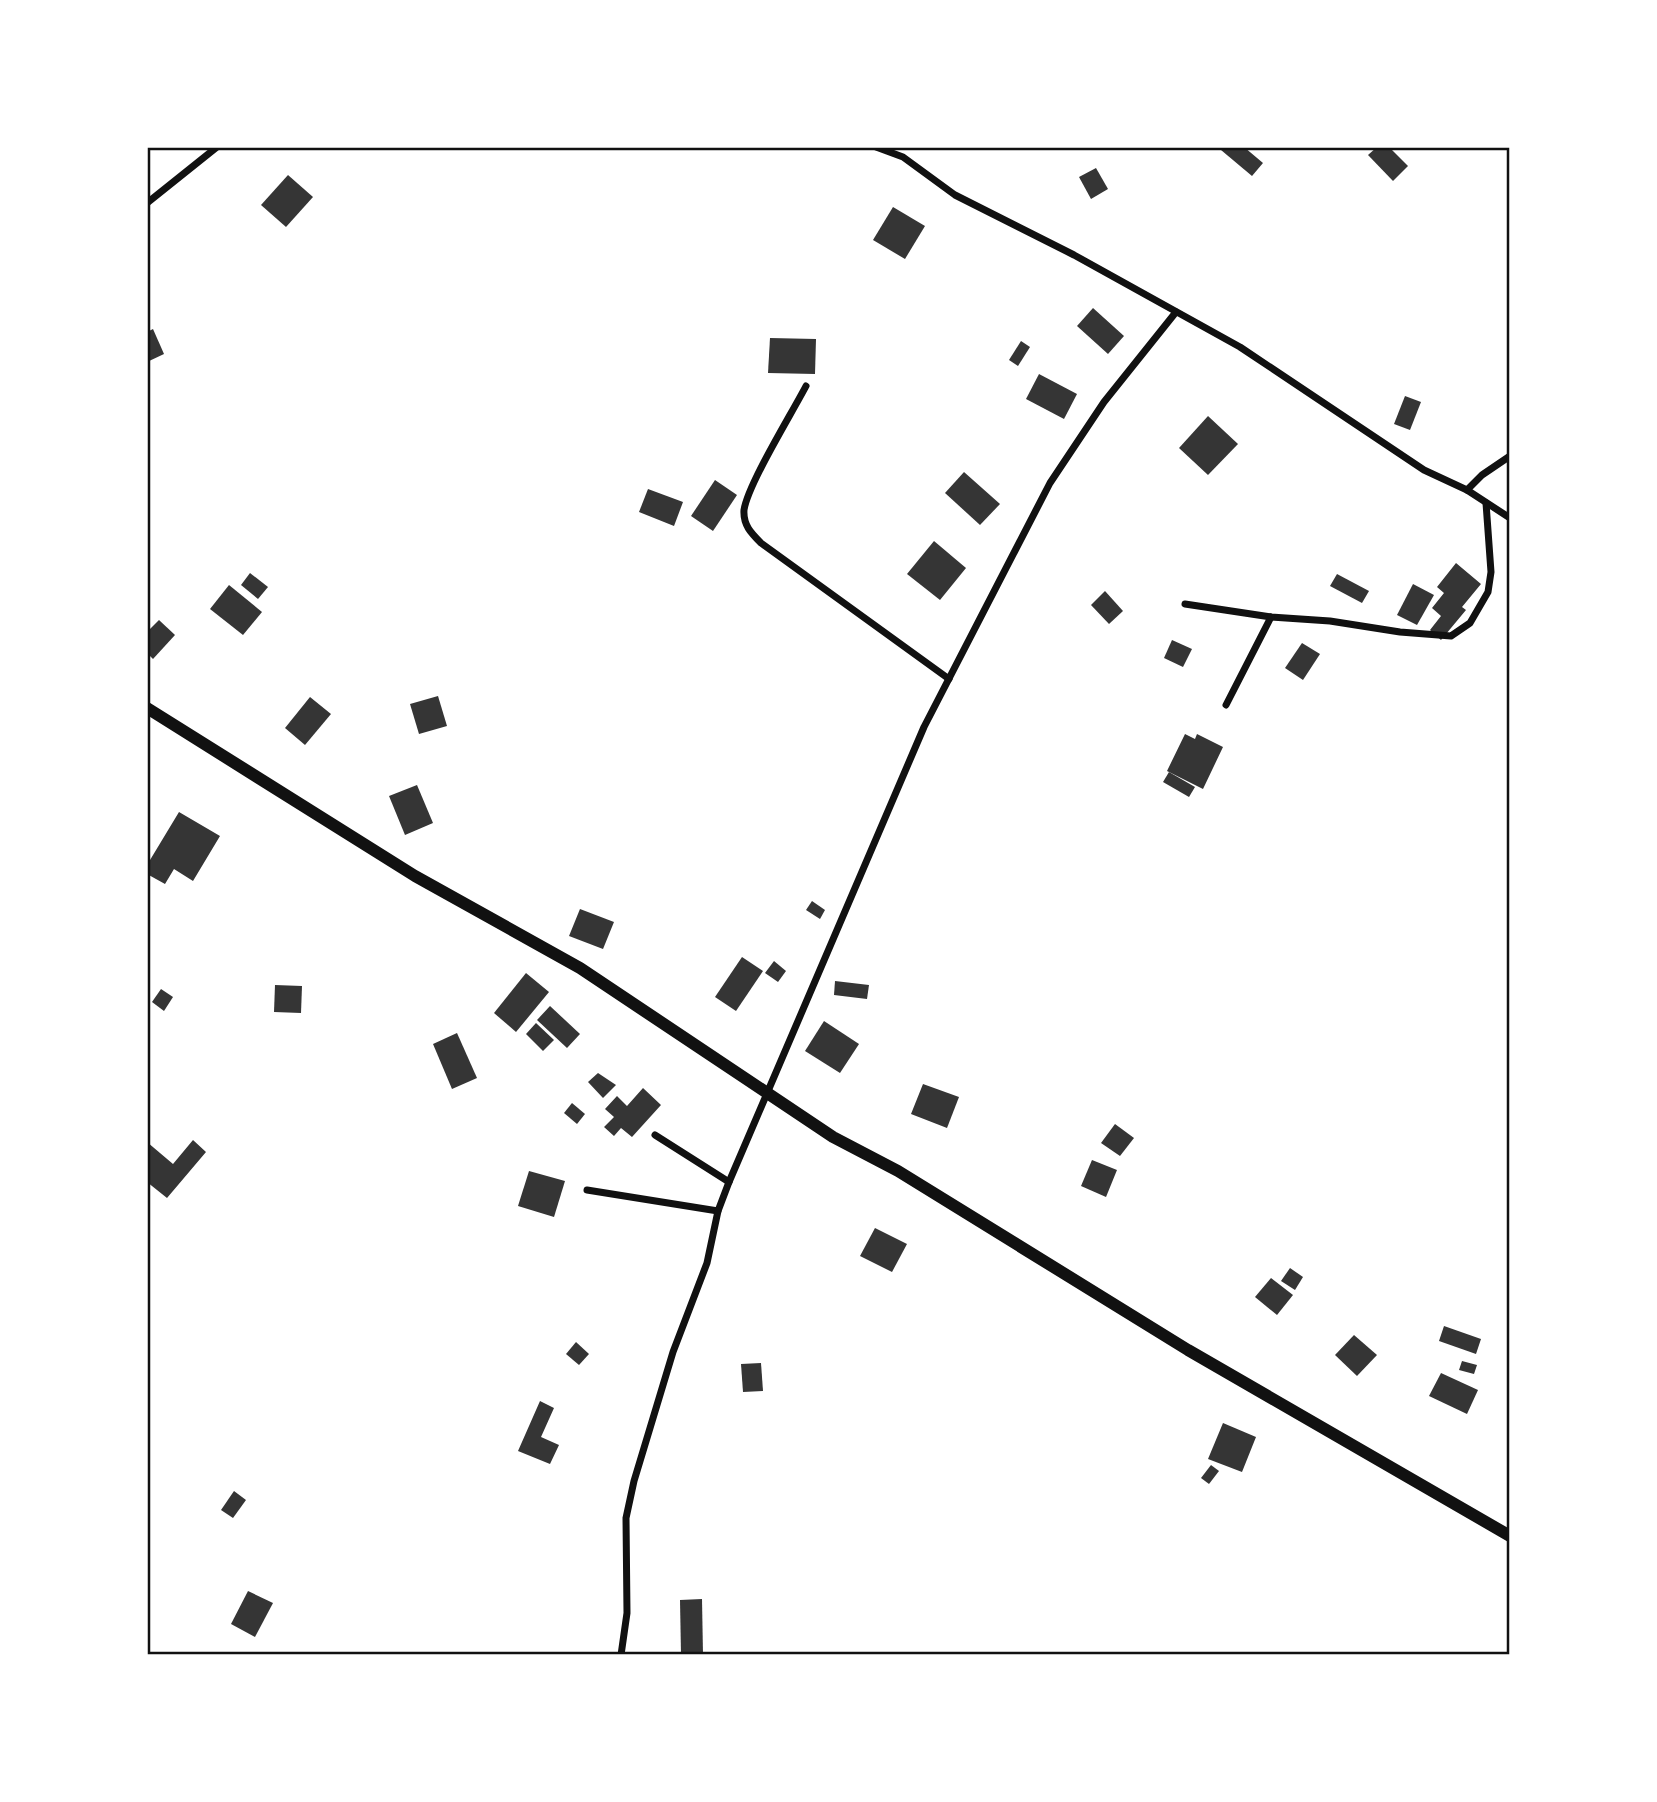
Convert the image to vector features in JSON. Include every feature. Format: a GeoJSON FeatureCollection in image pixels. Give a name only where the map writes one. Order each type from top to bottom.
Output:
{"type":"FeatureCollection","features":[{"type":"Feature","properties":{"kind":"street"},"geometry":{"type":"LineString","coordinates":[[147,203],[217,147]]}},
{"type":"Feature","properties":{"kind":"street"},"geometry":{"type":"LineString","coordinates":[[876,147],[903,157],[955,195],[1240,347],[1424,470],[1467,490],[1510,519]]}},
{"type":"Feature","properties":{"kind":"street"},"geometry":{"type":"LineString","coordinates":[[621,1655],[627,1613],[626,1518],[634,1481],[669,1364],[707,1264],[718,1211],[729,1182],[904,771],[949,680],[1050,483],[1104,402],[1175,312]]}},
{"type":"Feature","properties":{"kind":"street"},"geometry":{"type":"LineString","coordinates":[[806,386],[752,490],[744,511],[747,529],[761,543],[949,680]]}},
{"type":"Feature","properties":{"kind":"street"},"geometry":{"type":"LineString","coordinates":[[1467,490],[1482,475],[1510,456]]}},
{"type":"Feature","properties":{"kind":"street"},"geometry":{"type":"LineString","coordinates":[[1185,604],[1437,637],[1451,636],[1464,629],[1488,592],[1491,572],[1486,503]]}},
{"type":"Feature","properties":{"kind":"street"},"geometry":{"type":"LineString","coordinates":[[1226,705],[1271,617]]}},
{"type":"Feature","properties":{"kind":"street"},"geometry":{"type":"LineString","coordinates":[[147,708],[405,870],[580,968],[833,1137],[898,1171],[1188,1350],[1510,1536]]}},
{"type":"Feature","properties":{"kind":"street"},"geometry":{"type":"LineString","coordinates":[[655,1135],[729,1182]]}},
{"type":"Feature","properties":{"kind":"street"},"geometry":{"type":"LineString","coordinates":[[587,1190],[718,1211]]}},
{"type":"Feature","properties":{"kind":"building"},"geometry":{"type":"Polygon","coordinates":[[[1223,147],[1244,147],[1263,163],[1252,176],[1221,150],[1223,147]]]}},
{"type":"Feature","properties":{"kind":"building"},"geometry":{"type":"Polygon","coordinates":[[[1377,147],[1389,147],[1408,166],[1393,181],[1368,155],[1377,147]]]}},
{"type":"Feature","properties":{"kind":"building"},"geometry":{"type":"Polygon","coordinates":[[[1096,168],[1108,189],[1091,199],[1079,177],[1096,168]]]}},
{"type":"Feature","properties":{"kind":"building"},"geometry":{"type":"Polygon","coordinates":[[[288,175],[313,197],[286,227],[261,205],[288,175]]]}},
{"type":"Feature","properties":{"kind":"building"},"geometry":{"type":"Polygon","coordinates":[[[893,207],[925,226],[905,259],[873,240],[893,207]]]}},
{"type":"Feature","properties":{"kind":"building"},"geometry":{"type":"Polygon","coordinates":[[[1093,308],[1124,336],[1108,354],[1077,326],[1093,308]]]}},
{"type":"Feature","properties":{"kind":"building"},"geometry":{"type":"Polygon","coordinates":[[[153,329],[164,354],[147,362],[147,332],[153,329]]]}},
{"type":"Feature","properties":{"kind":"building"},"geometry":{"type":"Polygon","coordinates":[[[770,338],[816,339],[815,374],[768,373],[770,338]]]}},
{"type":"Feature","properties":{"kind":"building"},"geometry":{"type":"Polygon","coordinates":[[[1021,341],[1030,347],[1018,366],[1009,360],[1021,341]]]}},
{"type":"Feature","properties":{"kind":"building"},"geometry":{"type":"Polygon","coordinates":[[[1039,374],[1077,394],[1064,419],[1026,399],[1039,374]]]}},
{"type":"Feature","properties":{"kind":"building"},"geometry":{"type":"Polygon","coordinates":[[[1405,396],[1421,402],[1410,430],[1394,424],[1405,396]]]}},
{"type":"Feature","properties":{"kind":"building"},"geometry":{"type":"Polygon","coordinates":[[[1208,416],[1238,444],[1208,475],[1179,448],[1208,416]]]}},
{"type":"Feature","properties":{"kind":"building"},"geometry":{"type":"Polygon","coordinates":[[[964,472],[1000,504],[980,525],[945,493],[964,472]]]}},
{"type":"Feature","properties":{"kind":"building"},"geometry":{"type":"Polygon","coordinates":[[[715,480],[737,495],[713,531],[691,516],[715,480]]]}},
{"type":"Feature","properties":{"kind":"building"},"geometry":{"type":"Polygon","coordinates":[[[648,489],[683,502],[674,526],[639,512],[648,489]]]}},
{"type":"Feature","properties":{"kind":"building"},"geometry":{"type":"Polygon","coordinates":[[[934,541],[966,568],[940,600],[907,574],[934,541]]]}},
{"type":"Feature","properties":{"kind":"building"},"geometry":{"type":"Polygon","coordinates":[[[1456,563],[1481,584],[1462,607],[1466,610],[1441,640],[1430,630],[1441,616],[1432,608],[1444,593],[1437,587],[1456,563]]]}},
{"type":"Feature","properties":{"kind":"building"},"geometry":{"type":"Polygon","coordinates":[[[250,573],[268,587],[258,599],[241,585],[250,573]]]}},
{"type":"Feature","properties":{"kind":"building"},"geometry":{"type":"Polygon","coordinates":[[[1337,574],[1369,591],[1362,603],[1330,586],[1337,574]]]}},
{"type":"Feature","properties":{"kind":"building"},"geometry":{"type":"Polygon","coordinates":[[[1413,584],[1434,595],[1417,625],[1397,615],[1413,584]]]}},
{"type":"Feature","properties":{"kind":"building"},"geometry":{"type":"Polygon","coordinates":[[[229,585],[262,612],[243,635],[210,609],[229,585]]]}},
{"type":"Feature","properties":{"kind":"building"},"geometry":{"type":"Polygon","coordinates":[[[1105,591],[1123,611],[1109,624],[1091,605],[1105,591]]]}},
{"type":"Feature","properties":{"kind":"building"},"geometry":{"type":"Polygon","coordinates":[[[159,620],[175,635],[153,659],[147,653],[147,632],[159,620]]]}},
{"type":"Feature","properties":{"kind":"building"},"geometry":{"type":"Polygon","coordinates":[[[1172,640],[1192,649],[1183,667],[1164,658],[1172,640]]]}},
{"type":"Feature","properties":{"kind":"building"},"geometry":{"type":"Polygon","coordinates":[[[1302,643],[1320,654],[1303,680],[1285,668],[1302,643]]]}},
{"type":"Feature","properties":{"kind":"building"},"geometry":{"type":"Polygon","coordinates":[[[438,696],[447,726],[419,734],[410,704],[438,696]]]}},
{"type":"Feature","properties":{"kind":"building"},"geometry":{"type":"Polygon","coordinates":[[[310,697],[331,714],[305,745],[285,728],[310,697]]]}},
{"type":"Feature","properties":{"kind":"building"},"geometry":{"type":"Polygon","coordinates":[[[1185,734],[1195,739],[1197,734],[1223,747],[1203,789],[1167,771],[1185,734]]]}},
{"type":"Feature","properties":{"kind":"building"},"geometry":{"type":"Polygon","coordinates":[[[1169,772],[1195,787],[1189,797],[1163,782],[1169,772]]]}},
{"type":"Feature","properties":{"kind":"building"},"geometry":{"type":"Polygon","coordinates":[[[417,785],[433,823],[405,835],[389,796],[417,785]]]}},
{"type":"Feature","properties":{"kind":"building"},"geometry":{"type":"Polygon","coordinates":[[[179,812],[220,836],[193,881],[174,869],[165,884],[147,874],[147,865],[179,812]]]}},
{"type":"Feature","properties":{"kind":"building"},"geometry":{"type":"Polygon","coordinates":[[[812,901],[825,910],[820,919],[806,910],[812,901]]]}},
{"type":"Feature","properties":{"kind":"building"},"geometry":{"type":"Polygon","coordinates":[[[580,909],[614,922],[603,949],[569,936],[580,909]]]}},
{"type":"Feature","properties":{"kind":"building"},"geometry":{"type":"Polygon","coordinates":[[[742,957],[763,971],[736,1011],[715,997],[742,957]]]}},
{"type":"Feature","properties":{"kind":"building"},"geometry":{"type":"Polygon","coordinates":[[[774,961],[786,971],[778,982],[765,973],[774,961]]]}},
{"type":"Feature","properties":{"kind":"building"},"geometry":{"type":"Polygon","coordinates":[[[526,973],[549,992],[516,1032],[494,1013],[526,973]]]}},
{"type":"Feature","properties":{"kind":"building"},"geometry":{"type":"Polygon","coordinates":[[[835,981],[869,985],[867,999],[834,995],[835,981]]]}},
{"type":"Feature","properties":{"kind":"building"},"geometry":{"type":"Polygon","coordinates":[[[275,985],[302,986],[301,1013],[274,1012],[275,985]]]}},
{"type":"Feature","properties":{"kind":"building"},"geometry":{"type":"Polygon","coordinates":[[[161,989],[173,997],[164,1011],[152,1002],[161,989]]]}},
{"type":"Feature","properties":{"kind":"building"},"geometry":{"type":"Polygon","coordinates":[[[550,1006],[580,1034],[567,1048],[537,1020],[550,1006]]]}},
{"type":"Feature","properties":{"kind":"building"},"geometry":{"type":"Polygon","coordinates":[[[824,1021],[859,1044],[840,1073],[805,1051],[824,1021]]]}},
{"type":"Feature","properties":{"kind":"building"},"geometry":{"type":"Polygon","coordinates":[[[536,1023],[554,1040],[543,1051],[526,1034],[536,1023]]]}},
{"type":"Feature","properties":{"kind":"building"},"geometry":{"type":"Polygon","coordinates":[[[457,1033],[477,1078],[452,1089],[433,1044],[457,1033]]]}},
{"type":"Feature","properties":{"kind":"building"},"geometry":{"type":"Polygon","coordinates":[[[598,1073],[616,1085],[603,1098],[588,1082],[598,1073]]]}},
{"type":"Feature","properties":{"kind":"building"},"geometry":{"type":"Polygon","coordinates":[[[923,1084],[959,1097],[947,1128],[911,1114],[923,1084]]]}},
{"type":"Feature","properties":{"kind":"building"},"geometry":{"type":"Polygon","coordinates":[[[643,1088],[661,1105],[632,1137],[621,1128],[614,1136],[604,1127],[614,1117],[605,1109],[617,1096],[627,1106],[643,1088]]]}},
{"type":"Feature","properties":{"kind":"building"},"geometry":{"type":"Polygon","coordinates":[[[572,1103],[585,1114],[577,1124],[564,1113],[572,1103]]]}},
{"type":"Feature","properties":{"kind":"building"},"geometry":{"type":"Polygon","coordinates":[[[1115,1124],[1134,1138],[1120,1156],[1101,1143],[1115,1124]]]}},
{"type":"Feature","properties":{"kind":"building"},"geometry":{"type":"Polygon","coordinates":[[[193,1140],[206,1152],[167,1198],[147,1182],[147,1142],[173,1164],[193,1140]]]}},
{"type":"Feature","properties":{"kind":"building"},"geometry":{"type":"Polygon","coordinates":[[[1092,1160],[1117,1170],[1106,1197],[1081,1186],[1092,1160]]]}},
{"type":"Feature","properties":{"kind":"building"},"geometry":{"type":"Polygon","coordinates":[[[529,1171],[565,1181],[554,1217],[518,1206],[529,1171]]]}},
{"type":"Feature","properties":{"kind":"building"},"geometry":{"type":"Polygon","coordinates":[[[875,1228],[907,1244],[892,1272],[860,1256],[875,1228]]]}},
{"type":"Feature","properties":{"kind":"building"},"geometry":{"type":"Polygon","coordinates":[[[1290,1268],[1303,1277],[1295,1290],[1281,1281],[1290,1268]]]}},
{"type":"Feature","properties":{"kind":"building"},"geometry":{"type":"Polygon","coordinates":[[[1271,1278],[1293,1295],[1277,1315],[1255,1297],[1271,1278]]]}},
{"type":"Feature","properties":{"kind":"building"},"geometry":{"type":"Polygon","coordinates":[[[1444,1326],[1481,1339],[1476,1354],[1439,1341],[1444,1326]]]}},
{"type":"Feature","properties":{"kind":"building"},"geometry":{"type":"Polygon","coordinates":[[[1354,1335],[1377,1355],[1357,1376],[1335,1355],[1354,1335]]]}},
{"type":"Feature","properties":{"kind":"building"},"geometry":{"type":"Polygon","coordinates":[[[576,1342],[589,1354],[579,1365],[566,1354],[576,1342]]]}},
{"type":"Feature","properties":{"kind":"building"},"geometry":{"type":"Polygon","coordinates":[[[1462,1361],[1477,1365],[1474,1374],[1459,1370],[1462,1361]]]}},
{"type":"Feature","properties":{"kind":"building"},"geometry":{"type":"Polygon","coordinates":[[[761,1363],[763,1391],[743,1392],[741,1364],[761,1363]]]}},
{"type":"Feature","properties":{"kind":"building"},"geometry":{"type":"Polygon","coordinates":[[[1441,1373],[1478,1390],[1467,1414],[1429,1396],[1441,1373]]]}},
{"type":"Feature","properties":{"kind":"building"},"geometry":{"type":"Polygon","coordinates":[[[540,1401],[554,1408],[541,1437],[559,1445],[550,1464],[518,1451],[540,1401]]]}},
{"type":"Feature","properties":{"kind":"building"},"geometry":{"type":"Polygon","coordinates":[[[1223,1423],[1256,1437],[1242,1472],[1208,1459],[1223,1423]]]}},
{"type":"Feature","properties":{"kind":"building"},"geometry":{"type":"Polygon","coordinates":[[[1211,1465],[1219,1471],[1209,1484],[1201,1478],[1211,1465]]]}},
{"type":"Feature","properties":{"kind":"building"},"geometry":{"type":"Polygon","coordinates":[[[234,1491],[246,1500],[233,1518],[221,1510],[234,1491]]]}},
{"type":"Feature","properties":{"kind":"building"},"geometry":{"type":"Polygon","coordinates":[[[248,1591],[273,1603],[255,1637],[231,1624],[248,1591]]]}},
{"type":"Feature","properties":{"kind":"building"},"geometry":{"type":"Polygon","coordinates":[[[702,1599],[703,1655],[681,1655],[680,1600],[702,1599]]]}}]}
